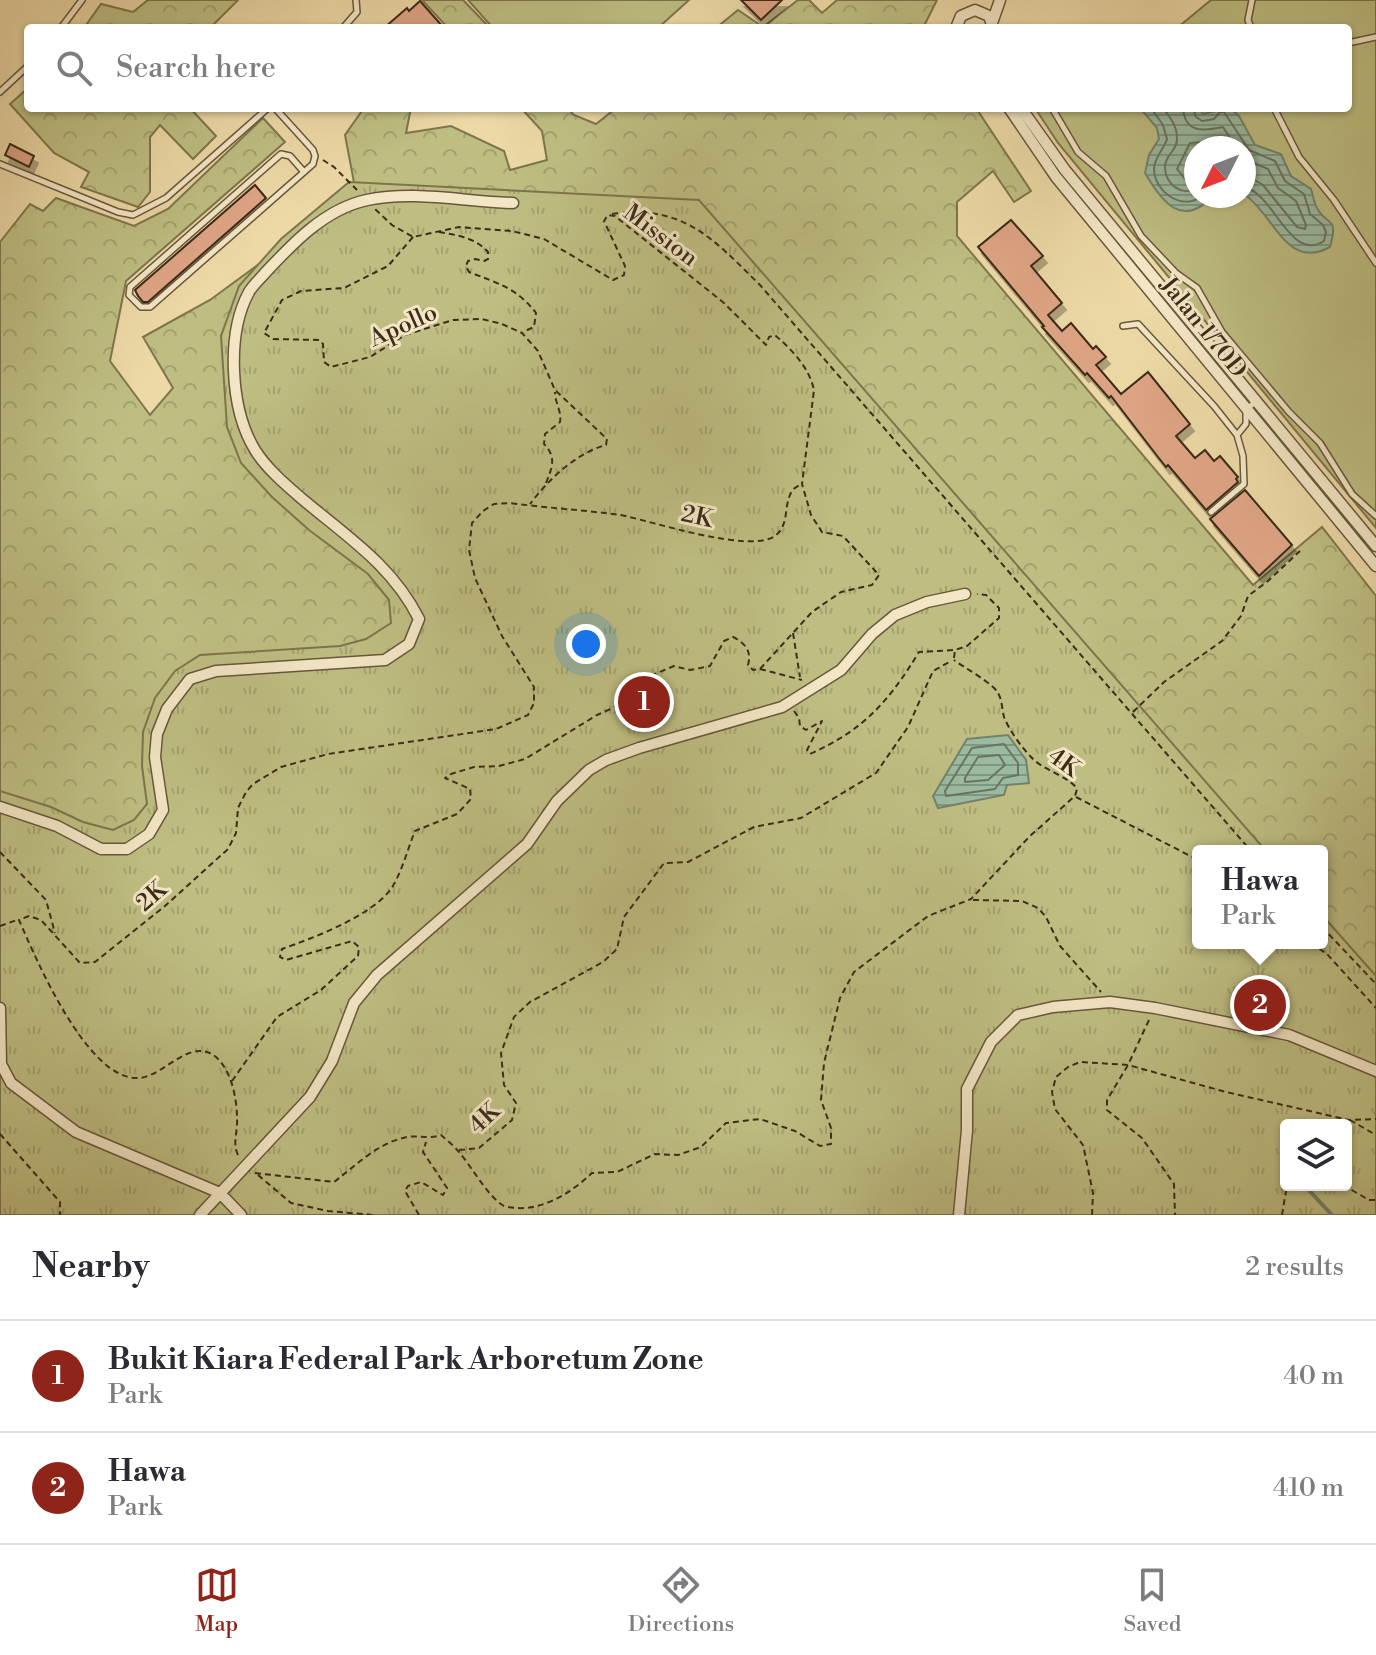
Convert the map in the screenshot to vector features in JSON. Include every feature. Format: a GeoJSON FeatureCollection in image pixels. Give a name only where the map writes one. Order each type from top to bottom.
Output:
{"type":"FeatureCollection","features":[{"type":"Feature","properties":{"kind":"street"},"geometry":{"type":"LineString","coordinates":[[958,24],[961,16],[977,0]]}},
{"type":"Feature","properties":{"kind":"street"},"geometry":{"type":"LineString","coordinates":[[993,24],[1000,0]]}},
{"type":"Feature","properties":{"kind":"street"},"geometry":{"type":"LineString","coordinates":[[967,11],[982,12],[991,24]]}},
{"type":"Feature","properties":{"kind":"street","name":"Jalan 1/70D"},"geometry":{"type":"LineString","coordinates":[[1012,112],[1056,177],[1376,566]]}},
{"type":"Feature","properties":{"kind":"street","name":"Jalan 1/70D"},"geometry":{"type":"LineString","coordinates":[[1024,112],[1065,170],[1376,546]]}},
{"type":"Feature","properties":{"kind":"street"},"geometry":{"type":"LineString","coordinates":[[0,807],[57,826],[101,849],[127,849],[149,834],[163,810],[155,757],[157,734],[167,709],[190,679],[216,671],[315,667],[385,660],[409,644],[419,619],[406,594],[381,565],[286,485],[255,451],[238,410],[234,340],[249,291],[289,247],[326,217],[365,200],[394,197],[513,203]]}},
{"type":"Feature","properties":{"kind":"street"},"geometry":{"type":"LineString","coordinates":[[200,1215],[310,1097],[332,1061],[354,1003],[377,975],[527,844],[557,801],[589,770],[639,748],[782,707],[841,670],[872,634],[895,615],[927,602],[965,594]]}},
{"type":"Feature","properties":{"kind":"street"},"geometry":{"type":"LineString","coordinates":[[959,1215],[967,1130],[967,1089],[991,1042],[1018,1015],[1053,1007],[1110,1002],[1155,1008],[1289,1035],[1376,1071]]}},
{"type":"Feature","properties":{"kind":"street"},"geometry":{"type":"LineString","coordinates":[[0,1008],[1,1064],[11,1083],[76,1132],[220,1193],[241,1215]]}},
{"type":"Feature","properties":{"kind":"lane"},"geometry":{"type":"LineString","coordinates":[[64,24],[82,0]]}},
{"type":"Feature","properties":{"kind":"lane"},"geometry":{"type":"LineString","coordinates":[[346,24],[357,12],[356,0]]}},
{"type":"Feature","properties":{"kind":"lane"},"geometry":{"type":"LineString","coordinates":[[1250,24],[1252,0]]}},
{"type":"Feature","properties":{"kind":"lane"},"geometry":{"type":"LineString","coordinates":[[1352,42],[1376,37]]}},
{"type":"Feature","properties":{"kind":"lane"},"geometry":{"type":"LineString","coordinates":[[0,92],[24,70]]}},
{"type":"Feature","properties":{"kind":"lane"},"geometry":{"type":"LineString","coordinates":[[0,164],[133,215],[166,198],[263,112]]}},
{"type":"Feature","properties":{"kind":"lane"},"geometry":{"type":"LineString","coordinates":[[278,112],[315,156],[313,164],[304,172],[150,307],[141,307],[129,295],[130,287],[281,154],[290,156],[304,172]]}},
{"type":"Feature","properties":{"kind":"lane"},"geometry":{"type":"LineString","coordinates":[[1054,112],[1078,152],[1106,176],[1141,236],[1176,273],[1197,288],[1222,332],[1289,412],[1320,443],[1352,494],[1376,516]]}},
{"type":"Feature","properties":{"kind":"lane"},"geometry":{"type":"LineString","coordinates":[[1276,112],[1299,157],[1334,200],[1376,263]]}},
{"type":"Feature","properties":{"kind":"lane"},"geometry":{"type":"LineString","coordinates":[[1123,326],[1138,324],[1237,435],[1243,456],[1244,484],[1211,512]]}},
{"type":"Feature","properties":{"kind":"lane"},"geometry":{"type":"LineString","coordinates":[[1237,435],[1246,424],[1246,410],[1255,402]]}},
{"type":"Feature","properties":{"kind":"path"},"geometry":{"type":"LineString","coordinates":[[315,156],[334,167],[392,225],[413,237]]}},
{"type":"Feature","properties":{"kind":"path"},"geometry":{"type":"LineString","coordinates":[[608,215],[637,211],[657,213],[688,224],[709,235],[760,285],[1246,845]]}},
{"type":"Feature","properties":{"kind":"path","name":"Mission"},"geometry":{"type":"LineString","coordinates":[[413,237],[459,227],[512,231],[544,239],[613,280],[624,275],[625,266],[604,221],[608,215],[615,216],[724,303],[766,345],[769,337],[775,335],[794,352],[811,378],[814,390],[802,484]]}},
{"type":"Feature","properties":{"kind":"path"},"geometry":{"type":"LineString","coordinates":[[438,232],[469,239],[488,252],[488,259],[484,261],[468,261],[466,266],[469,272],[498,281],[528,302],[536,313],[534,327],[522,333],[538,351],[555,390],[607,439],[606,445],[586,454],[545,484]]}},
{"type":"Feature","properties":{"kind":"path","name":"Apollo"},"geometry":{"type":"LineString","coordinates":[[413,237],[388,266],[344,288],[301,291],[282,300],[264,333],[273,339],[319,340],[323,344],[324,362],[331,367],[370,357],[405,335],[453,320],[482,319],[522,333]]}},
{"type":"Feature","properties":{"kind":"path"},"geometry":{"type":"LineString","coordinates":[[529,505],[545,484],[553,465],[552,451],[544,444],[545,434],[560,422],[555,390]]}},
{"type":"Feature","properties":{"kind":"path"},"geometry":{"type":"LineString","coordinates":[[760,669],[812,612],[841,592],[872,585],[879,575],[843,536],[822,532],[811,515],[802,484]]}},
{"type":"Feature","properties":{"kind":"path","name":"2K"},"geometry":{"type":"LineString","coordinates":[[19,920],[29,916],[41,920],[80,963],[95,962],[165,906],[228,849],[236,833],[238,808],[246,792],[253,784],[281,767],[328,754],[496,729],[528,715],[534,703],[534,687],[502,636],[475,578],[469,550],[472,523],[494,504],[620,515],[691,534],[761,542],[777,535],[786,519],[792,492],[802,484]]}},
{"type":"Feature","properties":{"kind":"path"},"geometry":{"type":"LineString","coordinates":[[1132,712],[1164,682],[1222,641],[1241,616],[1248,596],[1300,551]]}},
{"type":"Feature","properties":{"kind":"path"},"geometry":{"type":"LineString","coordinates":[[782,707],[793,710],[800,726],[806,730],[822,721],[807,750],[810,754],[825,747],[877,712],[919,652],[955,650],[967,646],[999,618],[999,608],[986,595],[965,594]]}},
{"type":"Feature","properties":{"kind":"path"},"geometry":{"type":"LineString","coordinates":[[793,633],[800,678]]}},
{"type":"Feature","properties":{"kind":"path"},"geometry":{"type":"LineString","coordinates":[[232,1082],[277,1017],[321,990],[358,956],[359,947],[352,941],[286,960],[280,957],[282,949],[329,932],[374,904],[393,886],[415,831],[457,814],[471,799],[470,789],[445,778],[474,767],[499,766],[525,759],[597,715],[626,702],[637,685],[655,674],[674,666],[690,670],[710,666],[724,641],[733,637],[747,649],[750,657],[748,665],[753,670],[800,678],[813,689]]}},
{"type":"Feature","properties":{"kind":"path"},"geometry":{"type":"LineString","coordinates":[[954,660],[955,650]]}},
{"type":"Feature","properties":{"kind":"path","name":"4K"},"geometry":{"type":"LineString","coordinates":[[427,1139],[441,1135],[458,1150],[502,1205],[520,1212],[545,1209],[569,1194],[592,1173],[617,1172],[655,1154],[678,1155],[701,1147],[726,1123],[760,1119],[795,1131],[820,1146],[831,1144],[831,1128],[821,1100],[824,1063],[840,998],[854,972],[928,916],[971,899],[1030,836],[1075,796],[1077,789],[1074,783],[1033,759],[1005,719],[998,693],[991,684],[954,660],[933,671],[908,727],[876,773],[801,818],[754,827],[688,862],[664,863],[624,917],[617,949],[603,962],[530,1002],[514,1017],[501,1053],[504,1085],[516,1103],[512,1120],[479,1148],[458,1150]]}},
{"type":"Feature","properties":{"kind":"path"},"geometry":{"type":"LineString","coordinates":[[1075,796],[1192,857]]}},
{"type":"Feature","properties":{"kind":"path"},"geometry":{"type":"LineString","coordinates":[[0,852],[46,900],[56,934]]}},
{"type":"Feature","properties":{"kind":"path"},"geometry":{"type":"LineString","coordinates":[[971,899],[1022,901],[1038,908],[1046,917],[1060,946],[1110,1002]]}},
{"type":"Feature","properties":{"kind":"path"},"geometry":{"type":"LineString","coordinates":[[0,926],[19,920],[55,998],[96,1057],[117,1073],[139,1078],[164,1069],[187,1053],[203,1051],[217,1058],[232,1082],[237,1120],[234,1147],[244,1168]]}},
{"type":"Feature","properties":{"kind":"path"},"geometry":{"type":"LineString","coordinates":[[1328,933],[1376,984]]}},
{"type":"Feature","properties":{"kind":"path"},"geometry":{"type":"LineString","coordinates":[[1320,949],[1376,1008]]}},
{"type":"Feature","properties":{"kind":"path"},"geometry":{"type":"LineString","coordinates":[[1155,1008],[1128,1065],[1107,1100],[1107,1110],[1142,1138],[1174,1184],[1175,1215]]}},
{"type":"Feature","properties":{"kind":"path"},"geometry":{"type":"LineString","coordinates":[[1092,1215],[1093,1193],[1083,1145],[1055,1109],[1052,1092],[1056,1077],[1080,1062],[1128,1065],[1226,1092],[1345,1119]]}},
{"type":"Feature","properties":{"kind":"path"},"geometry":{"type":"LineString","coordinates":[[1352,1120],[1376,1119]]}},
{"type":"Feature","properties":{"kind":"path"},"geometry":{"type":"LineString","coordinates":[[1352,1122],[1376,1135]]}},
{"type":"Feature","properties":{"kind":"path"},"geometry":{"type":"LineString","coordinates":[[0,1134],[60,1202],[60,1215]]}},
{"type":"Feature","properties":{"kind":"path"},"geometry":{"type":"LineString","coordinates":[[374,1215],[328,1211],[291,1203],[257,1174],[334,1182],[378,1148],[406,1136],[427,1139],[423,1152],[447,1188],[443,1195],[421,1182],[408,1186],[405,1191],[419,1215]]}},
{"type":"Feature","properties":{"kind":"path"},"geometry":{"type":"LineString","coordinates":[[1352,1190],[1369,1200],[1376,1200]]}},
{"type":"Feature","properties":{"kind":"path"},"geometry":{"type":"LineString","coordinates":[[1282,1215],[1286,1191]]}},
{"type":"Feature","properties":{"kind":"green space"},"geometry":{"type":"Polygon","coordinates":[[[148,0],[238,0],[214,24],[87,24],[101,4],[133,12],[148,0]]]}},
{"type":"Feature","properties":{"kind":"green space"},"geometry":{"type":"Polygon","coordinates":[[[422,0],[463,0],[486,24],[444,24],[422,0]]]}},
{"type":"Feature","properties":{"kind":"green space"},"geometry":{"type":"Polygon","coordinates":[[[468,0],[689,0],[662,24],[489,24],[468,0]]]}},
{"type":"Feature","properties":{"kind":"green space"},"geometry":{"type":"Polygon","coordinates":[[[798,0],[809,0],[822,13],[837,0],[937,0],[925,24],[767,24],[798,0]]]}},
{"type":"Feature","properties":{"kind":"green space"},"geometry":{"type":"Polygon","coordinates":[[[1211,0],[1376,0],[1376,528],[1058,143],[1038,112],[1352,112],[1352,24],[1182,24],[1211,0]]]}},
{"type":"Feature","properties":{"kind":"green space"},"geometry":{"type":"Polygon","coordinates":[[[738,10],[759,24],[721,24],[738,10]]]}},
{"type":"Feature","properties":{"kind":"green space"},"geometry":{"type":"Polygon","coordinates":[[[24,92],[24,112],[194,112],[216,136],[193,159],[160,125],[150,137],[150,192],[138,207],[81,187],[89,172],[54,153],[10,104],[24,92]]]}},
{"type":"Feature","properties":{"kind":"green space"},"geometry":{"type":"Polygon","coordinates":[[[361,112],[410,112],[406,133],[451,126],[504,151],[510,170],[547,160],[542,131],[525,112],[571,112],[596,124],[611,112],[979,112],[1031,191],[1014,202],[993,171],[957,202],[957,236],[1253,585],[1322,527],[1376,596],[1376,1215],[0,1215],[0,242],[30,204],[43,211],[56,198],[134,226],[168,209],[263,118],[285,142],[126,281],[110,361],[150,415],[173,388],[143,337],[210,300],[356,193],[345,135],[361,112]]]}},
{"type":"Feature","properties":{"kind":"green space"},"geometry":{"type":"Polygon","coordinates":[[[349,182],[699,200],[1261,845],[1192,845],[1192,949],[1328,949],[1328,922],[1376,976],[1376,1215],[0,1215],[0,791],[113,830],[134,820],[147,804],[142,766],[143,732],[155,698],[175,671],[200,655],[340,646],[366,639],[391,623],[389,600],[368,574],[309,530],[272,497],[241,463],[227,427],[221,336],[239,286],[281,239],[349,182]]]}},
{"type":"Feature","properties":{"kind":"water"},"geometry":{"type":"Polygon","coordinates":[[[1143,112],[1234,112],[1250,136],[1184,136],[1184,208],[1197,208],[1182,211],[1166,202],[1145,173],[1149,155],[1159,139],[1157,128],[1143,112]]]}},
{"type":"Feature","properties":{"kind":"water"},"geometry":{"type":"Polygon","coordinates":[[[1256,145],[1281,154],[1291,176],[1311,189],[1317,208],[1331,223],[1333,230],[1330,247],[1315,252],[1302,252],[1282,237],[1256,204],[1256,145]]]}},
{"type":"Feature","properties":{"kind":"water"},"geometry":{"type":"Polygon","coordinates":[[[1008,735],[1026,760],[1029,783],[1007,785],[1004,795],[938,808],[933,796],[967,739],[1008,735]]]}},
{"type":"Feature","properties":{"kind":"building"},"geometry":{"type":"Polygon","coordinates":[[[741,0],[782,0],[761,20],[741,0]]]}},
{"type":"Feature","properties":{"kind":"building"},"geometry":{"type":"Polygon","coordinates":[[[420,1],[440,24],[389,24],[407,8],[409,11],[420,1]]]}},
{"type":"Feature","properties":{"kind":"building"},"geometry":{"type":"Polygon","coordinates":[[[10,144],[34,156],[29,167],[5,155],[10,144]]]}},
{"type":"Feature","properties":{"kind":"building"},"geometry":{"type":"Polygon","coordinates":[[[255,185],[266,198],[148,302],[143,302],[135,290],[255,185]]]}},
{"type":"Feature","properties":{"kind":"building"},"geometry":{"type":"Polygon","coordinates":[[[1011,220],[1043,256],[1031,266],[1062,303],[1048,315],[1062,331],[1071,323],[1093,349],[1096,346],[1106,357],[1096,365],[1121,394],[1148,372],[1190,424],[1176,436],[1195,458],[1205,450],[1214,461],[1220,456],[1238,477],[1238,482],[1206,510],[1168,465],[1166,467],[1111,396],[1109,398],[1087,373],[1085,375],[1042,327],[978,247],[1011,220]]]}},
{"type":"Feature","properties":{"kind":"building"},"geometry":{"type":"Polygon","coordinates":[[[1245,490],[1292,545],[1259,576],[1210,519],[1245,490]]]}},
{"type":"Feature","properties":{"kind":"waterway"},"geometry":{"type":"LineString","coordinates":[[1310,1191],[1332,1215]]}},
{"type":"Feature","properties":{"kind":"place","name":"Bukit Kiara Federal Park Arboretum Zone"},"geometry":{"type":"Point","coordinates":[644,702]}},
{"type":"Feature","properties":{"kind":"place","name":"Hawa"},"geometry":{"type":"Point","coordinates":[1260,1005]}}]}
